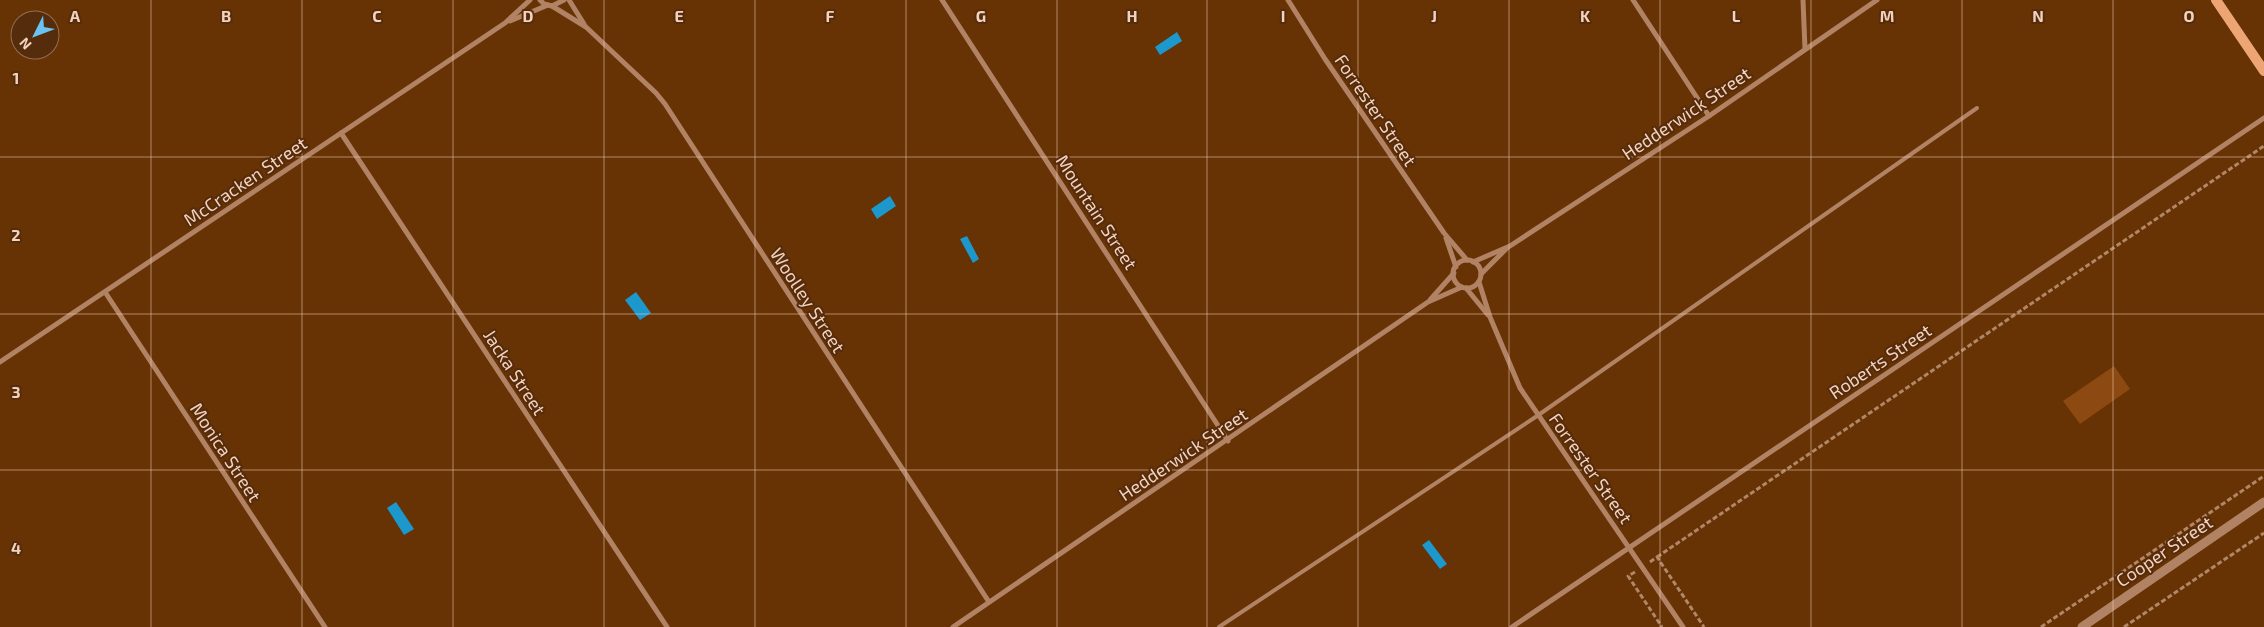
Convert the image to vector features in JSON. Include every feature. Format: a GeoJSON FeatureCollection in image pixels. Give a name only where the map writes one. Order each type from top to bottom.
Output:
{"type":"FeatureCollection","features":[{"type":"Feature","properties":{"kind":"main road"},"geometry":{"type":"LineString","coordinates":[[2216,0],[2264,71]]}},
{"type":"Feature","properties":{"kind":"street","name":"McCracken Street"},"geometry":{"type":"LineString","coordinates":[[0,362],[505,23],[530,0]]}},
{"type":"Feature","properties":{"kind":"street","name":"Woolley Street"},"geometry":{"type":"LineString","coordinates":[[540,0],[586,27],[656,93],[665,104],[989,602]]}},
{"type":"Feature","properties":{"kind":"street","name":"McCracken Street"},"geometry":{"type":"LineString","coordinates":[[505,23],[564,0]]}},
{"type":"Feature","properties":{"kind":"street","name":"Woolley Street"},"geometry":{"type":"LineString","coordinates":[[569,0],[586,27]]}},
{"type":"Feature","properties":{"kind":"street","name":"Mountain Street"},"geometry":{"type":"LineString","coordinates":[[942,0],[1228,441]]}},
{"type":"Feature","properties":{"kind":"street","name":"Forrester Street"},"geometry":{"type":"LineString","coordinates":[[1288,0],[1325,59],[1444,233],[1467,260]]}},
{"type":"Feature","properties":{"kind":"street"},"geometry":{"type":"LineString","coordinates":[[1633,0],[1709,116]]}},
{"type":"Feature","properties":{"kind":"street"},"geometry":{"type":"LineString","coordinates":[[1803,0],[1805,49]]}},
{"type":"Feature","properties":{"kind":"street","name":"Hedderwick Street"},"geometry":{"type":"LineString","coordinates":[[1473,262],[1510,246],[1709,116],[1877,0]]}},
{"type":"Feature","properties":{"kind":"street","name":"Roberts Street"},"geometry":{"type":"LineString","coordinates":[[1512,627],[2264,118]]}},
{"type":"Feature","properties":{"kind":"street","name":"Jacka Street"},"geometry":{"type":"LineString","coordinates":[[341,133],[667,627]]}},
{"type":"Feature","properties":{"kind":"street","name":"Forrester Street"},"geometry":{"type":"LineString","coordinates":[[1444,233],[1456,267]]}},
{"type":"Feature","properties":{"kind":"street","name":"Hedderwick Street"},"geometry":{"type":"LineString","coordinates":[[1481,274],[1510,246]]}},
{"type":"Feature","properties":{"kind":"street"},"geometry":{"type":"LineString","coordinates":[[1467,260],[1479,267],[1481,274],[1479,282],[1473,287],[1464,287],[1456,281],[1454,273],[1456,267],[1467,260]]}},
{"type":"Feature","properties":{"kind":"street","name":"Hedderwick Street"},"geometry":{"type":"LineString","coordinates":[[1428,302],[1454,273]]}},
{"type":"Feature","properties":{"kind":"street","name":"Forrester Street"},"geometry":{"type":"LineString","coordinates":[[1479,282],[1490,317],[1520,388],[1537,416],[1684,627]]}},
{"type":"Feature","properties":{"kind":"street","name":"Hedderwick Street"},"geometry":{"type":"LineString","coordinates":[[953,627],[1228,441],[1428,302],[1464,287]]}},
{"type":"Feature","properties":{"kind":"street","name":"Forrester Street"},"geometry":{"type":"LineString","coordinates":[[1464,287],[1490,317]]}},
{"type":"Feature","properties":{"kind":"street","name":"Monica Street"},"geometry":{"type":"LineString","coordinates":[[105,292],[325,627]]}},
{"type":"Feature","properties":{"kind":"street","name":"Cooper Street"},"geometry":{"type":"LineString","coordinates":[[2082,627],[2264,502]]}},
{"type":"Feature","properties":{"kind":"lane"},"geometry":{"type":"LineString","coordinates":[[1219,627],[1537,416],[1977,108]]}},
{"type":"Feature","properties":{"kind":"path"},"geometry":{"type":"LineString","coordinates":[[1657,557],[2264,146]]}},
{"type":"Feature","properties":{"kind":"path"},"geometry":{"type":"LineString","coordinates":[[2041,627],[2264,476]]}},
{"type":"Feature","properties":{"kind":"path"},"geometry":{"type":"LineString","coordinates":[[2124,627],[2264,532]]}},
{"type":"Feature","properties":{"kind":"shaded area"},"geometry":{"type":"Polygon","coordinates":[[[2114,366],[2130,389],[2080,424],[2063,401],[2114,366]]]}},
{"type":"Feature","properties":{"kind":"water"},"geometry":{"type":"Polygon","coordinates":[[[1177,32],[1182,41],[1160,55],[1155,47],[1177,32]]]}},
{"type":"Feature","properties":{"kind":"water"},"geometry":{"type":"Polygon","coordinates":[[[890,196],[896,206],[877,219],[871,209],[890,196]]]}},
{"type":"Feature","properties":{"kind":"water"},"geometry":{"type":"Polygon","coordinates":[[[967,236],[979,259],[973,263],[960,239],[967,236]]]}},
{"type":"Feature","properties":{"kind":"water"},"geometry":{"type":"Polygon","coordinates":[[[636,292],[651,313],[640,320],[625,300],[636,292]]]}},
{"type":"Feature","properties":{"kind":"water"},"geometry":{"type":"Polygon","coordinates":[[[396,502],[414,529],[404,535],[387,508],[396,502]]]}},
{"type":"Feature","properties":{"kind":"water"},"geometry":{"type":"Polygon","coordinates":[[[1429,540],[1447,564],[1440,569],[1422,545],[1429,540]]]}}]}
